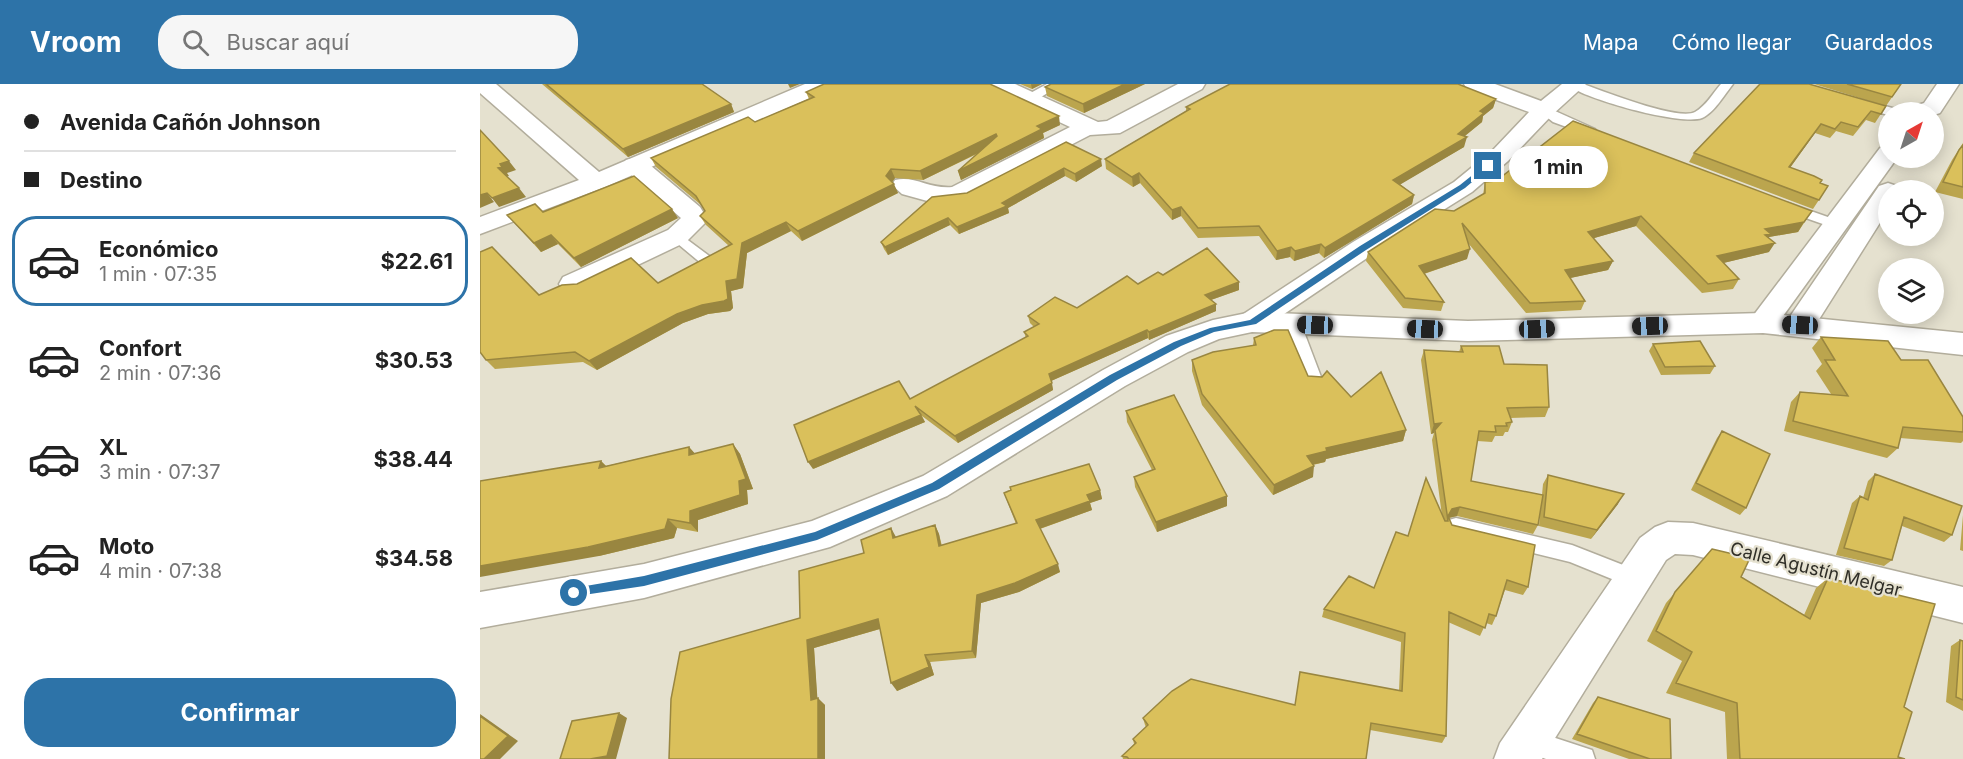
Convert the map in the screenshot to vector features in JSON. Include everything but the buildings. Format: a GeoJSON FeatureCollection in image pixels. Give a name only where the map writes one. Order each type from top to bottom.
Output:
{"type":"FeatureCollection","features":[{"type":"Feature","properties":{"kind":"street"},"geometry":{"type":"LineString","coordinates":[[483,84],[596,182]]}},
{"type":"Feature","properties":{"kind":"street"},"geometry":{"type":"LineString","coordinates":[[480,226],[596,182],[823,84]]}},
{"type":"Feature","properties":{"kind":"street"},"geometry":{"type":"LineString","coordinates":[[997,84],[1096,128],[1112,128],[1194,84]]}},
{"type":"Feature","properties":{"kind":"street"},"geometry":{"type":"LineString","coordinates":[[1475,84],[1544,110]]}},
{"type":"Feature","properties":{"kind":"street"},"geometry":{"type":"LineString","coordinates":[[1252,322],[1363,248],[1463,187],[1500,156],[1544,110],[1575,84]]}},
{"type":"Feature","properties":{"kind":"street"},"geometry":{"type":"LineString","coordinates":[[1937,102],[1948,84]]}},
{"type":"Feature","properties":{"kind":"street"},"geometry":{"type":"LineString","coordinates":[[903,185],[923,195],[941,197],[959,193],[1096,128]]}},
{"type":"Feature","properties":{"kind":"street"},"geometry":{"type":"LineString","coordinates":[[573,284],[677,236],[695,220],[691,213],[635,165]]}},
{"type":"Feature","properties":{"kind":"street"},"geometry":{"type":"LineString","coordinates":[[1763,323],[1878,167]]}},
{"type":"Feature","properties":{"kind":"street"},"geometry":{"type":"LineString","coordinates":[[1800,325],[1878,208]]}},
{"type":"Feature","properties":{"kind":"street"},"geometry":{"type":"LineString","coordinates":[[480,610],[644,581],[817,536],[935,486],[1114,378],[1177,344],[1213,330],[1252,322],[1468,331],[1763,323],[1800,325],[1963,344]]}},
{"type":"Feature","properties":{"kind":"street","name":"Calle Agustín Melgar"},"geometry":{"type":"LineString","coordinates":[[1634,579],[1653,549],[1668,538],[1693,539],[1963,605]]}},
{"type":"Feature","properties":{"kind":"street"},"geometry":{"type":"LineString","coordinates":[[1522,750],[1634,579]]}},
{"type":"Feature","properties":{"kind":"lane"},"geometry":{"type":"LineString","coordinates":[[1029,99],[1056,84]]}},
{"type":"Feature","properties":{"kind":"lane"},"geometry":{"type":"LineString","coordinates":[[1575,84],[1687,119],[1698,115],[1727,84]]}},
{"type":"Feature","properties":{"kind":"lane"},"geometry":{"type":"LineString","coordinates":[[1846,99],[1878,108]]}},
{"type":"Feature","properties":{"kind":"lane"},"geometry":{"type":"LineString","coordinates":[[1544,110],[1557,119],[1602,136]]}},
{"type":"Feature","properties":{"kind":"lane"},"geometry":{"type":"LineString","coordinates":[[1770,200],[1837,225]]}},
{"type":"Feature","properties":{"kind":"lane"},"geometry":{"type":"LineString","coordinates":[[677,236],[707,261]]}},
{"type":"Feature","properties":{"kind":"lane"},"geometry":{"type":"LineString","coordinates":[[1293,324],[1314,382]]}},
{"type":"Feature","properties":{"kind":"lane"},"geometry":{"type":"LineString","coordinates":[[1456,526],[1572,554],[1634,579]]}},
{"type":"Feature","properties":{"kind":"lane"},"geometry":{"type":"LineString","coordinates":[[1522,750],[1583,759]]}},
{"type":"Feature","properties":{"kind":"route"},"geometry":{"type":"LineString","coordinates":[[574,593],[644,581],[817,536],[935,486],[1114,378],[1177,344],[1213,330],[1252,322],[1363,248],[1463,187],[1488,166]]}}]}
